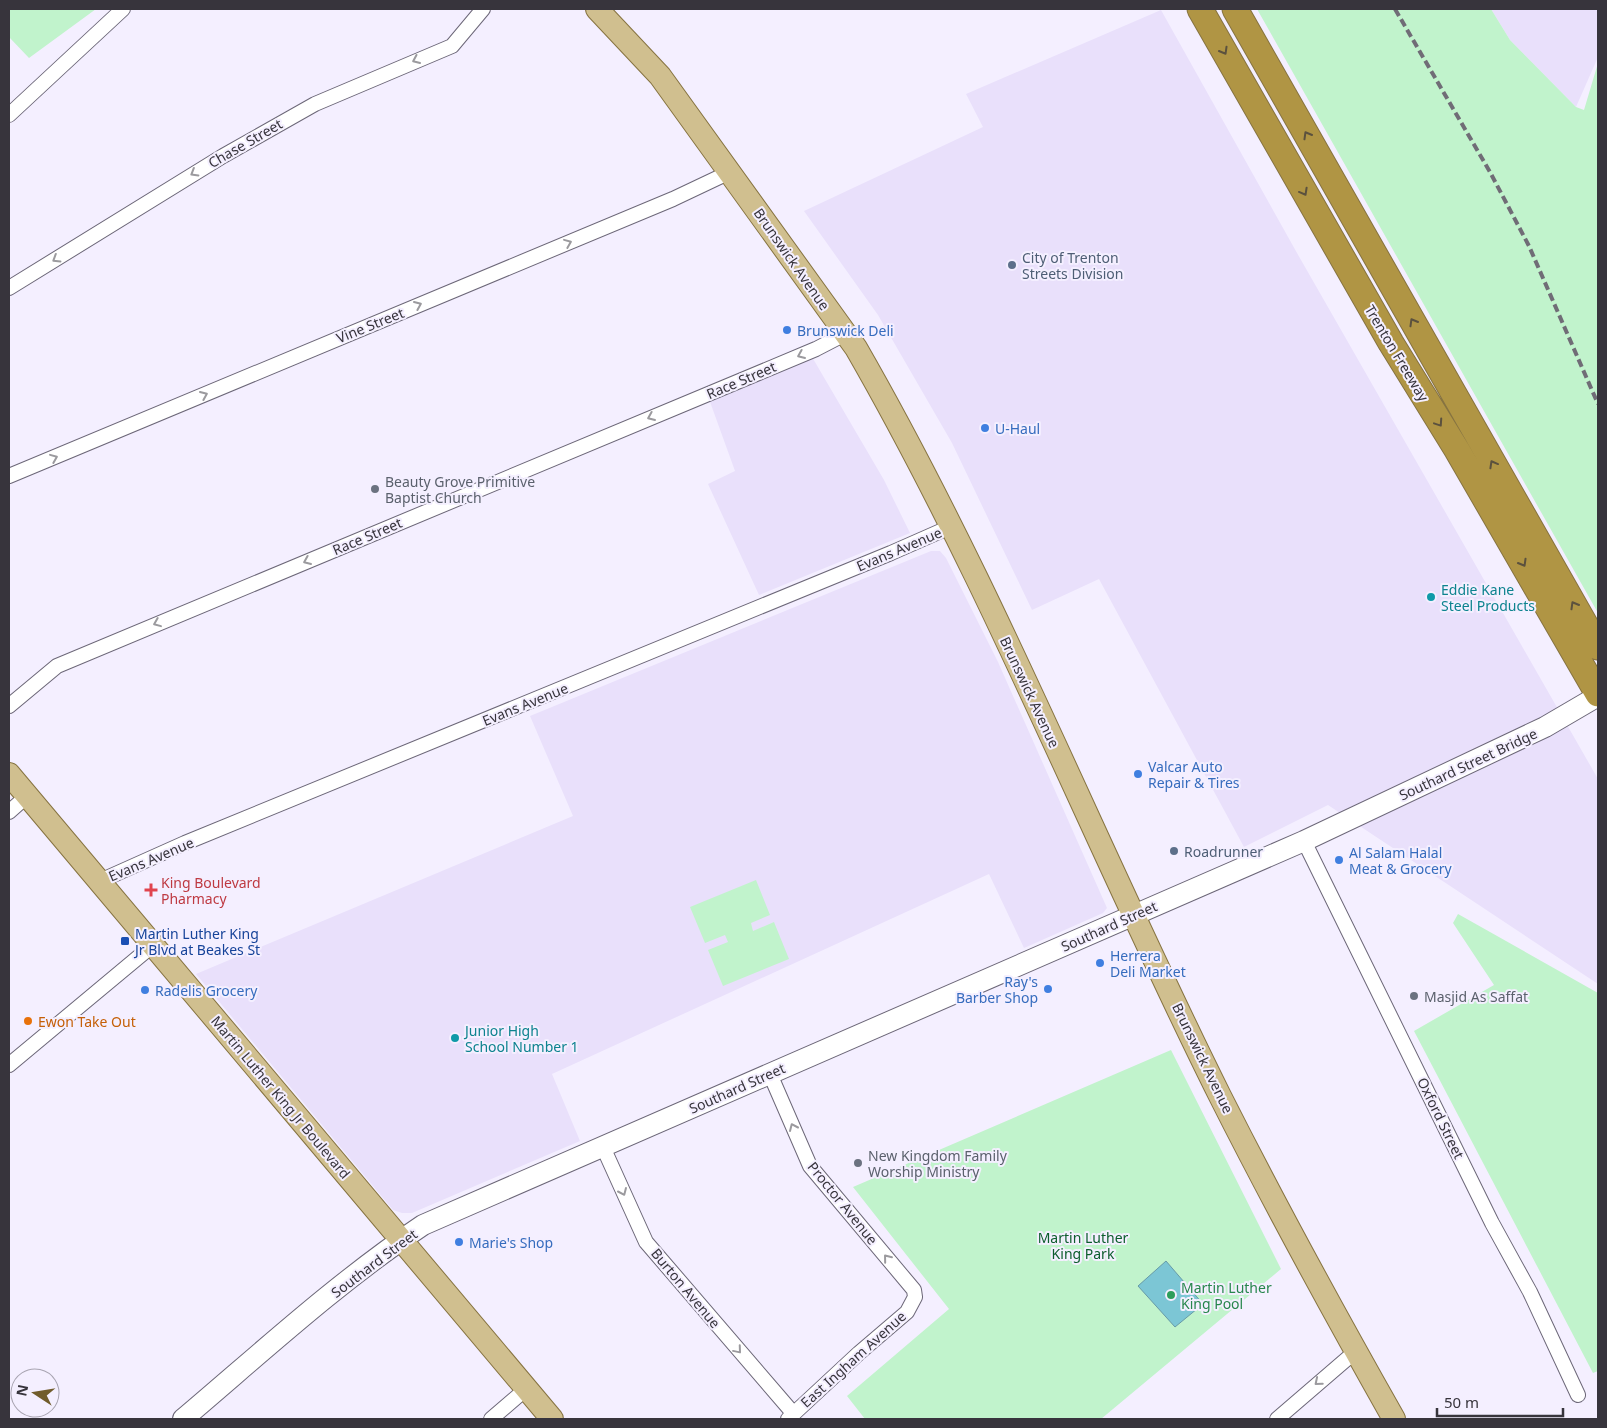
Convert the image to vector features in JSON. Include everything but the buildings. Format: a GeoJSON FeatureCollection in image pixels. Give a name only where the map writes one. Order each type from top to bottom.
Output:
{"type":"FeatureCollection","features":[{"type":"Feature","properties":{"kind":"highway","name":"Trenton Freeway"},"geometry":{"type":"LineString","coordinates":[[1200,9],[1390,343],[1457,450],[1598,695]]}},
{"type":"Feature","properties":{"kind":"highway","name":"Trenton Freeway"},"geometry":{"type":"LineString","coordinates":[[1235,9],[1598,647]]}},
{"type":"Feature","properties":{"kind":"main road","name":"Brunswick Avenue"},"geometry":{"type":"LineString","coordinates":[[597,9],[660,76],[845,334],[876,383],[950,527],[1220,1096],[1394,1419]]}},
{"type":"Feature","properties":{"kind":"main road","name":"Southard Street Bridge"},"geometry":{"type":"LineString","coordinates":[[1334,826],[1545,727],[1598,695]]}},
{"type":"Feature","properties":{"kind":"main road","name":"Martin Luther King Jr Boulevard"},"geometry":{"type":"LineString","coordinates":[[9,774],[552,1419]]}},
{"type":"Feature","properties":{"kind":"main road","name":"Southard Street"},"geometry":{"type":"LineString","coordinates":[[183,1419],[287,1330],[401,1240],[423,1225],[1304,841],[1334,826]]}},
{"type":"Feature","properties":{"kind":"street"},"geometry":{"type":"LineString","coordinates":[[9,115],[123,9]]}},
{"type":"Feature","properties":{"kind":"street","name":"Chase Street"},"geometry":{"type":"LineString","coordinates":[[9,288],[206,166],[315,104],[452,46],[483,9]]}},
{"type":"Feature","properties":{"kind":"street","name":"Vine Street"},"geometry":{"type":"LineString","coordinates":[[9,476],[673,199],[730,172]]}},
{"type":"Feature","properties":{"kind":"street","name":"Race Street"},"geometry":{"type":"LineString","coordinates":[[9,706],[57,666],[816,349],[845,334]]}},
{"type":"Feature","properties":{"kind":"street","name":"Evans Avenue"},"geometry":{"type":"LineString","coordinates":[[100,881],[185,843],[891,553],[950,527]]}},
{"type":"Feature","properties":{"kind":"street"},"geometry":{"type":"LineString","coordinates":[[9,812],[27,796]]}},
{"type":"Feature","properties":{"kind":"street","name":"Oxford Street"},"geometry":{"type":"LineString","coordinates":[[1304,841],[1492,1223],[1530,1292],[1578,1395]]}},
{"type":"Feature","properties":{"kind":"street"},"geometry":{"type":"LineString","coordinates":[[9,1066],[153,944]]}},
{"type":"Feature","properties":{"kind":"street","name":"Proctor Avenue"},"geometry":{"type":"LineString","coordinates":[[770,1074],[810,1166],[914,1290],[915,1297]]}},
{"type":"Feature","properties":{"kind":"street","name":"Burton Avenue"},"geometry":{"type":"LineString","coordinates":[[603,1147],[646,1242],[791,1416]]}},
{"type":"Feature","properties":{"kind":"street","name":"East Ingham Avenue"},"geometry":{"type":"LineString","coordinates":[[791,1416],[907,1312],[915,1297]]}},
{"type":"Feature","properties":{"kind":"street"},"geometry":{"type":"LineString","coordinates":[[1277,1419],[1356,1351]]}},
{"type":"Feature","properties":{"kind":"street"},"geometry":{"type":"LineString","coordinates":[[491,1419],[526,1389]]}},
{"type":"Feature","properties":{"kind":"shaded area"},"geometry":{"type":"Polygon","coordinates":[[[1491,9],[1598,9],[1598,57],[1576,107],[1510,40],[1491,9]]]}},
{"type":"Feature","properties":{"kind":"shaded area"},"geometry":{"type":"Polygon","coordinates":[[[1161,10],[1297,253],[1598,779],[1598,984],[1328,805],[1244,847],[1099,579],[1032,610],[952,443],[878,315],[804,211],[983,127],[966,94],[1161,10]]]}},
{"type":"Feature","properties":{"kind":"shaded area"},"geometry":{"type":"Polygon","coordinates":[[[805,345],[884,480],[910,533],[759,595],[708,484],[735,471],[705,388],[805,345]]]}},
{"type":"Feature","properties":{"kind":"shaded area"},"geometry":{"type":"Polygon","coordinates":[[[931,551],[940,551],[946,558],[998,662],[1107,908],[1103,913],[1024,948],[989,874],[552,1074],[580,1141],[412,1213],[402,1213],[393,1210],[196,974],[573,816],[530,716],[931,551]]]}},
{"type":"Feature","properties":{"kind":"green space"},"geometry":{"type":"Polygon","coordinates":[[[9,9],[96,9],[29,58],[9,37],[9,9]]]}},
{"type":"Feature","properties":{"kind":"green space"},"geometry":{"type":"Polygon","coordinates":[[[1257,9],[1491,9],[1510,40],[1576,107],[1584,110],[1598,63],[1598,613],[1257,9]]]}},
{"type":"Feature","properties":{"kind":"green space"},"geometry":{"type":"Polygon","coordinates":[[[756,880],[770,915],[751,923],[753,931],[774,922],[789,959],[723,986],[708,950],[728,942],[725,935],[705,943],[690,907],[756,880]]]}},
{"type":"Feature","properties":{"kind":"green space"},"geometry":{"type":"Polygon","coordinates":[[[1458,914],[1598,993],[1598,1371],[1593,1373],[1414,1031],[1494,985],[1453,923],[1458,914]]]}},
{"type":"Feature","properties":{"kind":"green space","name":"Martin Luther King Park"},"geometry":{"type":"Polygon","coordinates":[[[1171,1050],[1281,1269],[1101,1419],[865,1419],[847,1396],[949,1309],[853,1187],[1171,1050]]]}},
{"type":"Feature","properties":{"kind":"water","name":"Martin Luther King Pool"},"geometry":{"type":"Polygon","coordinates":[[[1166,1261],[1203,1304],[1175,1327],[1138,1286],[1166,1261]]]}},
{"type":"Feature","properties":{"kind":"railway"},"geometry":{"type":"LineString","coordinates":[[1395,9],[1490,172],[1529,246],[1598,404]]}},
{"type":"Feature","properties":{"kind":"place","name":"City of Trenton Streets Division"},"geometry":{"type":"Point","coordinates":[1012,265]}},
{"type":"Feature","properties":{"kind":"place","name":"Brunswick Deli"},"geometry":{"type":"Point","coordinates":[787,330]}},
{"type":"Feature","properties":{"kind":"place","name":"U-Haul"},"geometry":{"type":"Point","coordinates":[985,428]}},
{"type":"Feature","properties":{"kind":"place","name":"Beauty Grove Primitive Baptist Church"},"geometry":{"type":"Point","coordinates":[375,489]}},
{"type":"Feature","properties":{"kind":"place","name":"Eddie Kane Steel Products"},"geometry":{"type":"Point","coordinates":[1431,597]}},
{"type":"Feature","properties":{"kind":"place","name":"Valcar Auto Repair & Tires"},"geometry":{"type":"Point","coordinates":[1138,774]}},
{"type":"Feature","properties":{"kind":"place","name":"Roadrunner"},"geometry":{"type":"Point","coordinates":[1174,851]}},
{"type":"Feature","properties":{"kind":"place","name":"Al Salam Halal Meat & Grocery"},"geometry":{"type":"Point","coordinates":[1339,860]}},
{"type":"Feature","properties":{"kind":"place","name":"King Boulevard Pharmacy"},"geometry":{"type":"Point","coordinates":[151,890]}},
{"type":"Feature","properties":{"kind":"place","name":"Martin Luther King Jr Blvd at Beakes St"},"geometry":{"type":"Point","coordinates":[125,941]}},
{"type":"Feature","properties":{"kind":"place","name":"Herrera Deli Market"},"geometry":{"type":"Point","coordinates":[1100,963]}},
{"type":"Feature","properties":{"kind":"place","name":"Ray's Barber Shop"},"geometry":{"type":"Point","coordinates":[1048,989]}},
{"type":"Feature","properties":{"kind":"place","name":"Radelis Grocery"},"geometry":{"type":"Point","coordinates":[145,990]}},
{"type":"Feature","properties":{"kind":"place","name":"Masjid As Saffat"},"geometry":{"type":"Point","coordinates":[1414,996]}},
{"type":"Feature","properties":{"kind":"place","name":"Ewon Take Out"},"geometry":{"type":"Point","coordinates":[28,1021]}},
{"type":"Feature","properties":{"kind":"place","name":"Junior High School Number 1"},"geometry":{"type":"Point","coordinates":[455,1038]}},
{"type":"Feature","properties":{"kind":"place","name":"New Kingdom Family Worship Ministry"},"geometry":{"type":"Point","coordinates":[858,1163]}},
{"type":"Feature","properties":{"kind":"place","name":"Marie's Shop"},"geometry":{"type":"Point","coordinates":[459,1242]}},
{"type":"Feature","properties":{"kind":"place","name":"Martin Luther King Pool"},"geometry":{"type":"Point","coordinates":[1171,1295]}}]}
